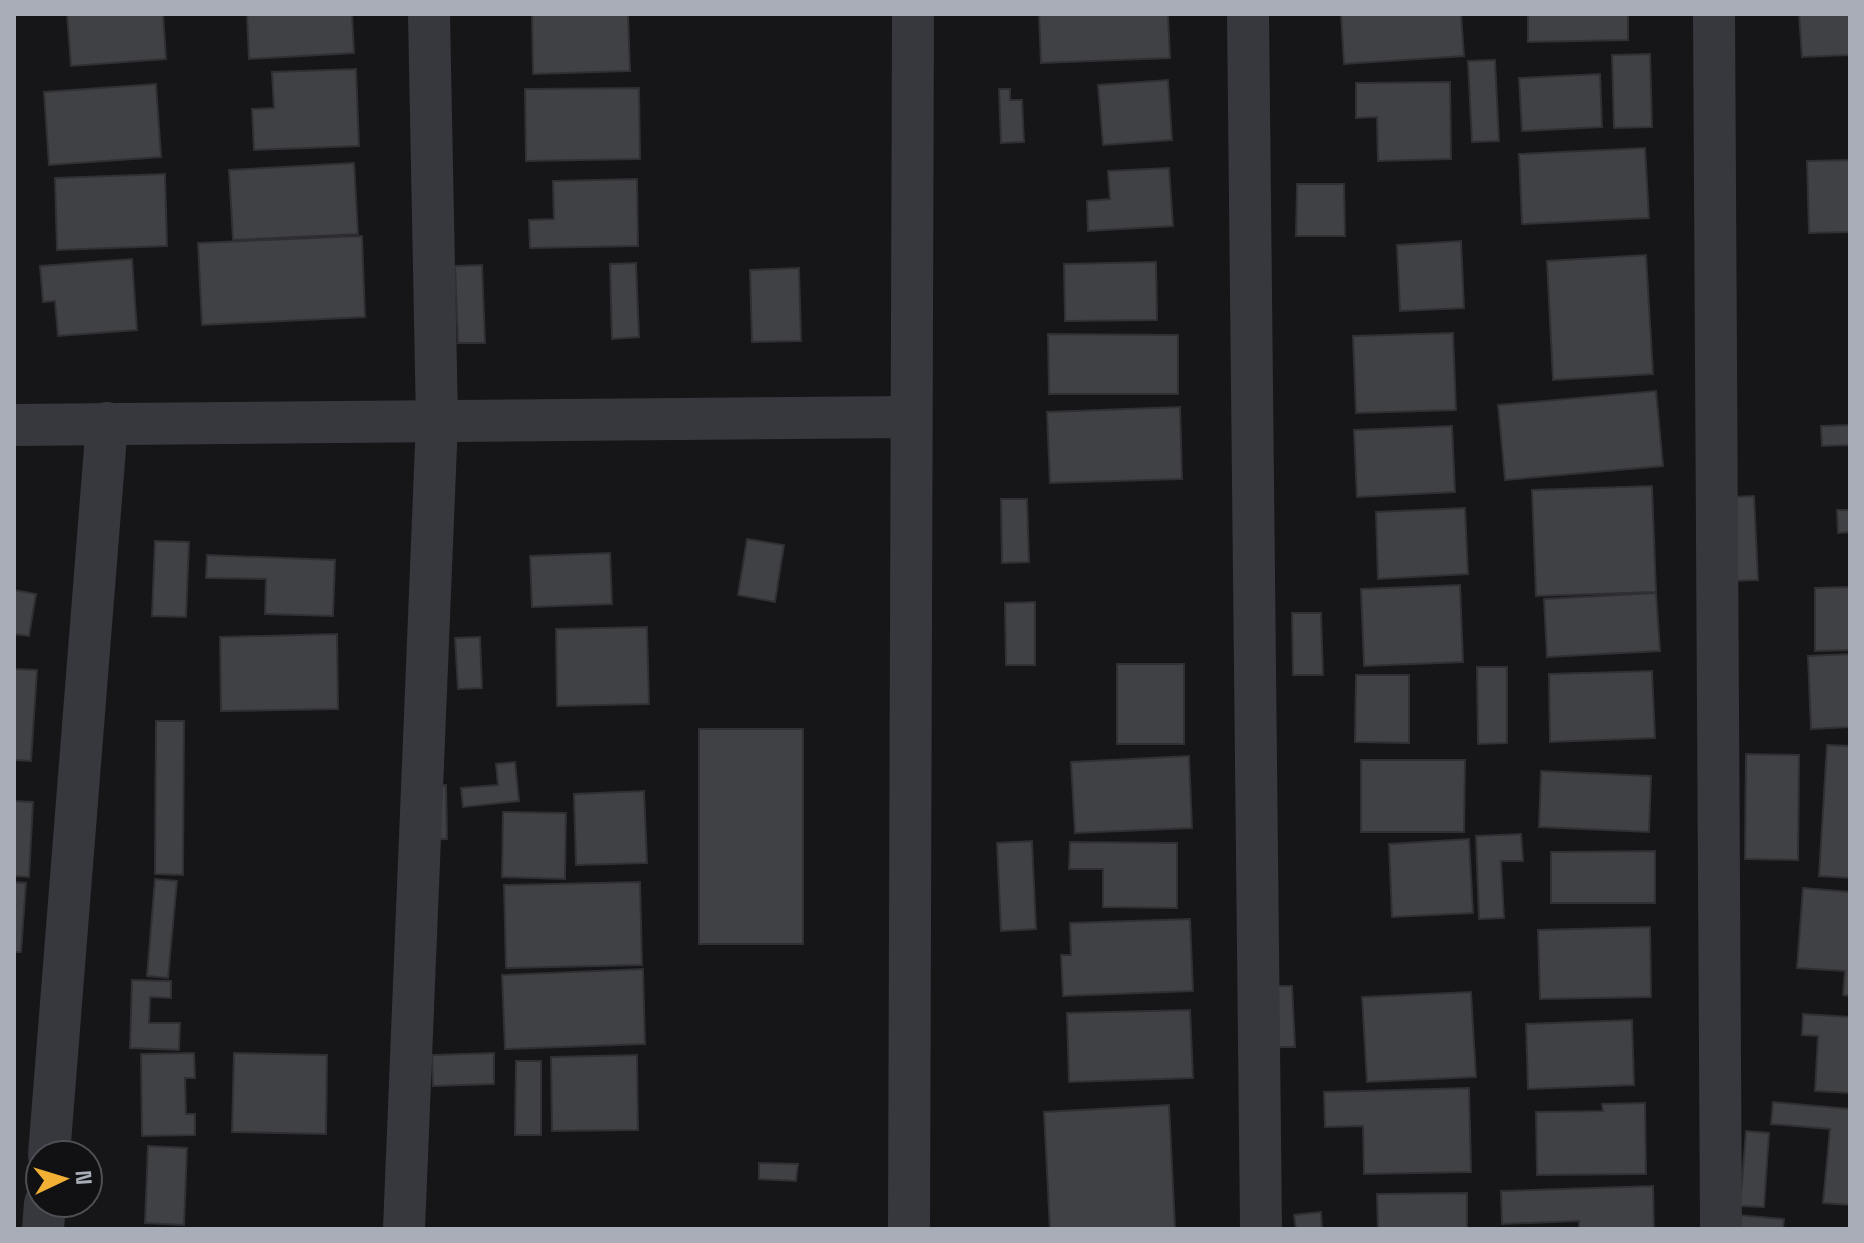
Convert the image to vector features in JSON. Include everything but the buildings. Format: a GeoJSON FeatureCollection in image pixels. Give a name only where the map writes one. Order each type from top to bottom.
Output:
{"type":"FeatureCollection","features":[{"type":"Feature","properties":{"kind":"street"},"geometry":{"type":"LineString","coordinates":[[404,1229],[437,421],[429,14]]}},
{"type":"Feature","properties":{"kind":"street"},"geometry":{"type":"LineString","coordinates":[[909,1229],[913,14]]}},
{"type":"Feature","properties":{"kind":"street"},"geometry":{"type":"LineString","coordinates":[[1248,14],[1261,1229]]}},
{"type":"Feature","properties":{"kind":"street"},"geometry":{"type":"LineString","coordinates":[[1714,14],[1721,1229]]}},
{"type":"Feature","properties":{"kind":"street"},"geometry":{"type":"LineString","coordinates":[[14,425],[911,417]]}},
{"type":"Feature","properties":{"kind":"street"},"geometry":{"type":"LineString","coordinates":[[50,1139],[107,423]]}}]}
